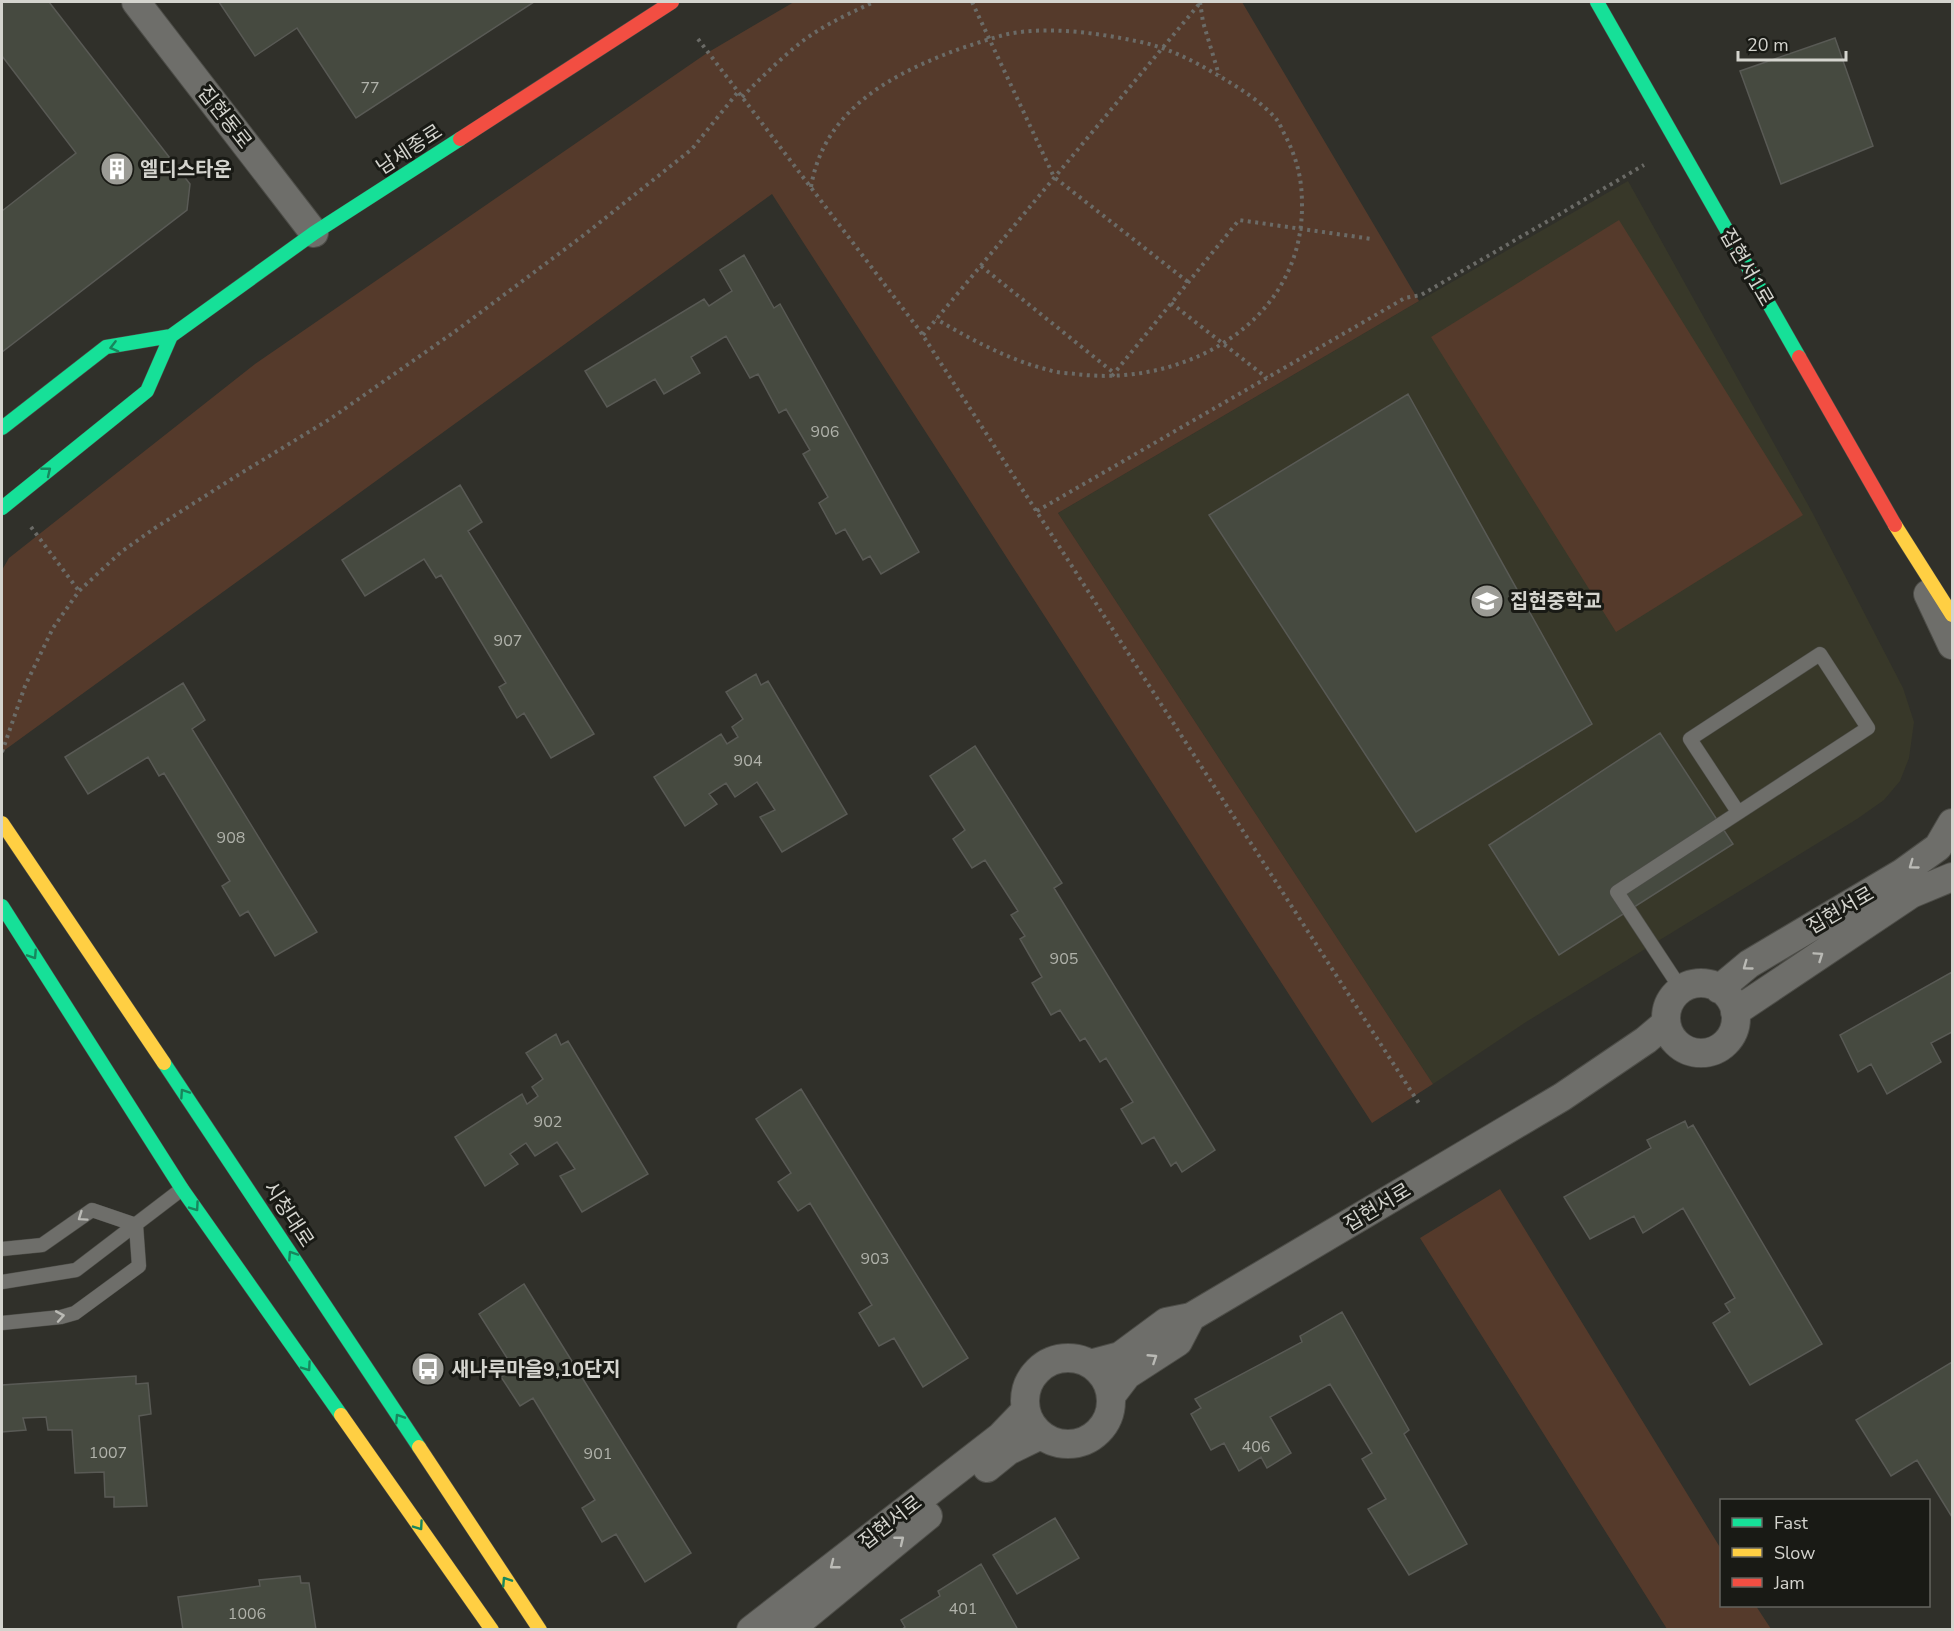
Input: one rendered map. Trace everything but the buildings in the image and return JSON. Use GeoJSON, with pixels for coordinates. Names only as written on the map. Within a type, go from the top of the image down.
{"type":"FeatureCollection","features":[{"type":"Feature","properties":{"kind":"street","name":"집현동로"},"geometry":{"type":"LineString","coordinates":[[136,2],[314,233]]}},
{"type":"Feature","properties":{"kind":"street","name":"남세종로"},"geometry":{"type":"LineString","coordinates":[[2,428],[106,347],[171,336],[314,233],[672,2]]}},
{"type":"Feature","properties":{"kind":"street","name":"집현서1로"},"geometry":{"type":"LineString","coordinates":[[1597,2],[1899,532],[1953,615]]}},
{"type":"Feature","properties":{"kind":"street"},"geometry":{"type":"LineString","coordinates":[[2,508],[147,391],[171,336]]}},
{"type":"Feature","properties":{"kind":"street","name":"집현서1로"},"geometry":{"type":"LineString","coordinates":[[1899,532],[1953,645]]}},
{"type":"Feature","properties":{"kind":"street","name":"시청대로"},"geometry":{"type":"LineString","coordinates":[[2,823],[227,1156],[540,1629]]}},
{"type":"Feature","properties":{"kind":"street","name":"집현서로"},"geometry":{"type":"LineString","coordinates":[[1719,989],[1749,964],[1902,873],[1938,847],[1953,823]]}},
{"type":"Feature","properties":{"kind":"street","name":"집현서로"},"geometry":{"type":"LineString","coordinates":[[1735,1012],[1911,894],[1953,877]]}},
{"type":"Feature","properties":{"kind":"street"},"geometry":{"type":"LineString","coordinates":[[2,906],[182,1189],[492,1629]]}},
{"type":"Feature","properties":{"kind":"street"},"geometry":{"type":"LineString","coordinates":[[1703,983],[1719,989],[1731,1001],[1735,1012],[1735,1023],[1731,1034],[1714,1050],[1692,1052],[1682,1047],[1673,1039],[1666,1023],[1668,1007],[1673,997],[1681,989],[1691,984],[1703,983]]}},
{"type":"Feature","properties":{"kind":"street","name":"집현서로"},"geometry":{"type":"LineString","coordinates":[[1090,1364],[1120,1356],[1166,1322],[1191,1317],[1563,1097],[1646,1040],[1666,1023]]}},
{"type":"Feature","properties":{"kind":"street","name":"집현서로"},"geometry":{"type":"LineString","coordinates":[[1563,1097],[1626,1073],[1658,1053],[1682,1047]]}},
{"type":"Feature","properties":{"kind":"street"},"geometry":{"type":"LineString","coordinates":[[1111,1396],[1127,1375],[1178,1342],[1191,1317]]}},
{"type":"Feature","properties":{"kind":"street"},"geometry":{"type":"LineString","coordinates":[[1064,1358],[1077,1359],[1090,1364],[1100,1372],[1111,1396],[1111,1410],[1106,1422],[1096,1433],[1083,1441],[1069,1444],[1054,1442],[1041,1435],[1031,1424],[1026,1410],[1025,1395],[1029,1381],[1038,1369],[1051,1361],[1064,1358]]}},
{"type":"Feature","properties":{"kind":"street","name":"집현서로"},"geometry":{"type":"LineString","coordinates":[[751,1629],[1002,1436],[1026,1410]]}},
{"type":"Feature","properties":{"kind":"street","name":"집현서로"},"geometry":{"type":"LineString","coordinates":[[789,1629],[1008,1452],[1041,1435]]}},
{"type":"Feature","properties":{"kind":"lane"},"geometry":{"type":"LineString","coordinates":[[1681,989],[1617,892],[1868,728],[1820,654],[1690,739],[1738,812]]}},
{"type":"Feature","properties":{"kind":"lane"},"geometry":{"type":"LineString","coordinates":[[2,1281],[76,1270],[182,1189]]}},
{"type":"Feature","properties":{"kind":"lane"},"geometry":{"type":"LineString","coordinates":[[2,1250],[42,1245],[92,1210],[136,1225]]}},
{"type":"Feature","properties":{"kind":"lane"},"geometry":{"type":"LineString","coordinates":[[2,1323],[61,1317],[75,1313],[139,1266],[136,1225]]}},
{"type":"Feature","properties":{"kind":"path"},"geometry":{"type":"LineString","coordinates":[[742,97],[772,66],[806,38],[839,18],[874,2]]}},
{"type":"Feature","properties":{"kind":"path"},"geometry":{"type":"LineString","coordinates":[[972,2],[1054,177],[1188,282]]}},
{"type":"Feature","properties":{"kind":"path"},"geometry":{"type":"LineString","coordinates":[[923,335],[1200,2]]}},
{"type":"Feature","properties":{"kind":"path"},"geometry":{"type":"LineString","coordinates":[[1200,2],[1203,22],[1220,76]]}},
{"type":"Feature","properties":{"kind":"path"},"geometry":{"type":"LineString","coordinates":[[811,187],[814,171],[827,139],[850,110],[885,83],[920,64],[1010,34],[1043,31],[1087,33],[1146,43],[1181,54],[1242,90],[1277,120],[1295,155],[1302,186],[1302,222],[1291,266],[1275,296],[1246,327],[1214,350],[1182,364],[1148,373],[1101,378],[1049,371],[982,346],[936,319]]}},
{"type":"Feature","properties":{"kind":"path"},"geometry":{"type":"LineString","coordinates":[[698,39],[923,335],[1420,1105]]}},
{"type":"Feature","properties":{"kind":"path"},"geometry":{"type":"LineString","coordinates":[[2,752],[24,686],[53,628],[79,591],[121,552],[321,425],[381,384],[584,235],[692,149],[738,92]]}},
{"type":"Feature","properties":{"kind":"path"},"geometry":{"type":"LineString","coordinates":[[1037,511],[1405,298],[1421,295],[1644,165]]}},
{"type":"Feature","properties":{"kind":"path"},"geometry":{"type":"LineString","coordinates":[[1113,375],[1239,220],[1372,239]]}},
{"type":"Feature","properties":{"kind":"path"},"geometry":{"type":"LineString","coordinates":[[981,266],[1113,375]]}},
{"type":"Feature","properties":{"kind":"path"},"geometry":{"type":"LineString","coordinates":[[1171,303],[1267,378]]}},
{"type":"Feature","properties":{"kind":"path"},"geometry":{"type":"LineString","coordinates":[[29,526],[79,591]]}},
{"type":"Feature","properties":{"kind":"shaded area"},"geometry":{"type":"Polygon","coordinates":[[[794,2],[1242,2],[1419,301],[1058,513],[1433,1084],[1372,1123],[772,194],[2,752],[2,570],[9,558],[255,364],[707,53],[794,2]]]}},
{"type":"Feature","properties":{"kind":"shaded area","name":"집현중학교"},"geometry":{"type":"Polygon","coordinates":[[[1628,181],[1812,512],[1903,688],[1914,722],[1909,758],[1900,781],[1884,800],[1857,819],[1526,1022],[1433,1084],[1058,513],[1628,181]]]}},
{"type":"Feature","properties":{"kind":"shaded area"},"geometry":{"type":"Polygon","coordinates":[[[1619,220],[1803,515],[1616,632],[1431,337],[1619,220]]]}},
{"type":"Feature","properties":{"kind":"shaded area"},"geometry":{"type":"Polygon","coordinates":[[[1500,1189],[1720,1547],[1720,1607],[1757,1607],[1771,1629],[1667,1629],[1420,1238],[1500,1189]]]}},
{"type":"Feature","properties":{"kind":"traffic: fast"},"geometry":{"type":"LineString","coordinates":[[1597,2],[1799,357]]}},
{"type":"Feature","properties":{"kind":"traffic: fast"},"geometry":{"type":"LineString","coordinates":[[2,428],[106,347],[171,336],[314,233],[460,139]]}},
{"type":"Feature","properties":{"kind":"traffic: fast"},"geometry":{"type":"LineString","coordinates":[[2,508],[147,391],[171,336]]}},
{"type":"Feature","properties":{"kind":"traffic: fast"},"geometry":{"type":"LineString","coordinates":[[2,906],[182,1189],[341,1415]]}},
{"type":"Feature","properties":{"kind":"traffic: fast"},"geometry":{"type":"LineString","coordinates":[[164,1063],[419,1447]]}},
{"type":"Feature","properties":{"kind":"traffic: slow"},"geometry":{"type":"LineString","coordinates":[[1895,525],[1952,615]]}},
{"type":"Feature","properties":{"kind":"traffic: slow"},"geometry":{"type":"LineString","coordinates":[[2,823],[164,1063]]}},
{"type":"Feature","properties":{"kind":"traffic: slow"},"geometry":{"type":"LineString","coordinates":[[341,1415],[492,1630]]}},
{"type":"Feature","properties":{"kind":"traffic: slow"},"geometry":{"type":"LineString","coordinates":[[419,1447],[540,1630]]}},
{"type":"Feature","properties":{"kind":"traffic: jam"},"geometry":{"type":"LineString","coordinates":[[460,139],[672,2]]}},
{"type":"Feature","properties":{"kind":"traffic: jam"},"geometry":{"type":"LineString","coordinates":[[1799,357],[1895,525]]}},
{"type":"Feature","properties":{"kind":"place","name":"엘디스타운"},"geometry":{"type":"Point","coordinates":[117,169]}},
{"type":"Feature","properties":{"kind":"place","name":"집현중학교"},"geometry":{"type":"Point","coordinates":[1487,601]}},
{"type":"Feature","properties":{"kind":"place","name":"새나루마을9,10단지"},"geometry":{"type":"Point","coordinates":[428,1369]}}]}
